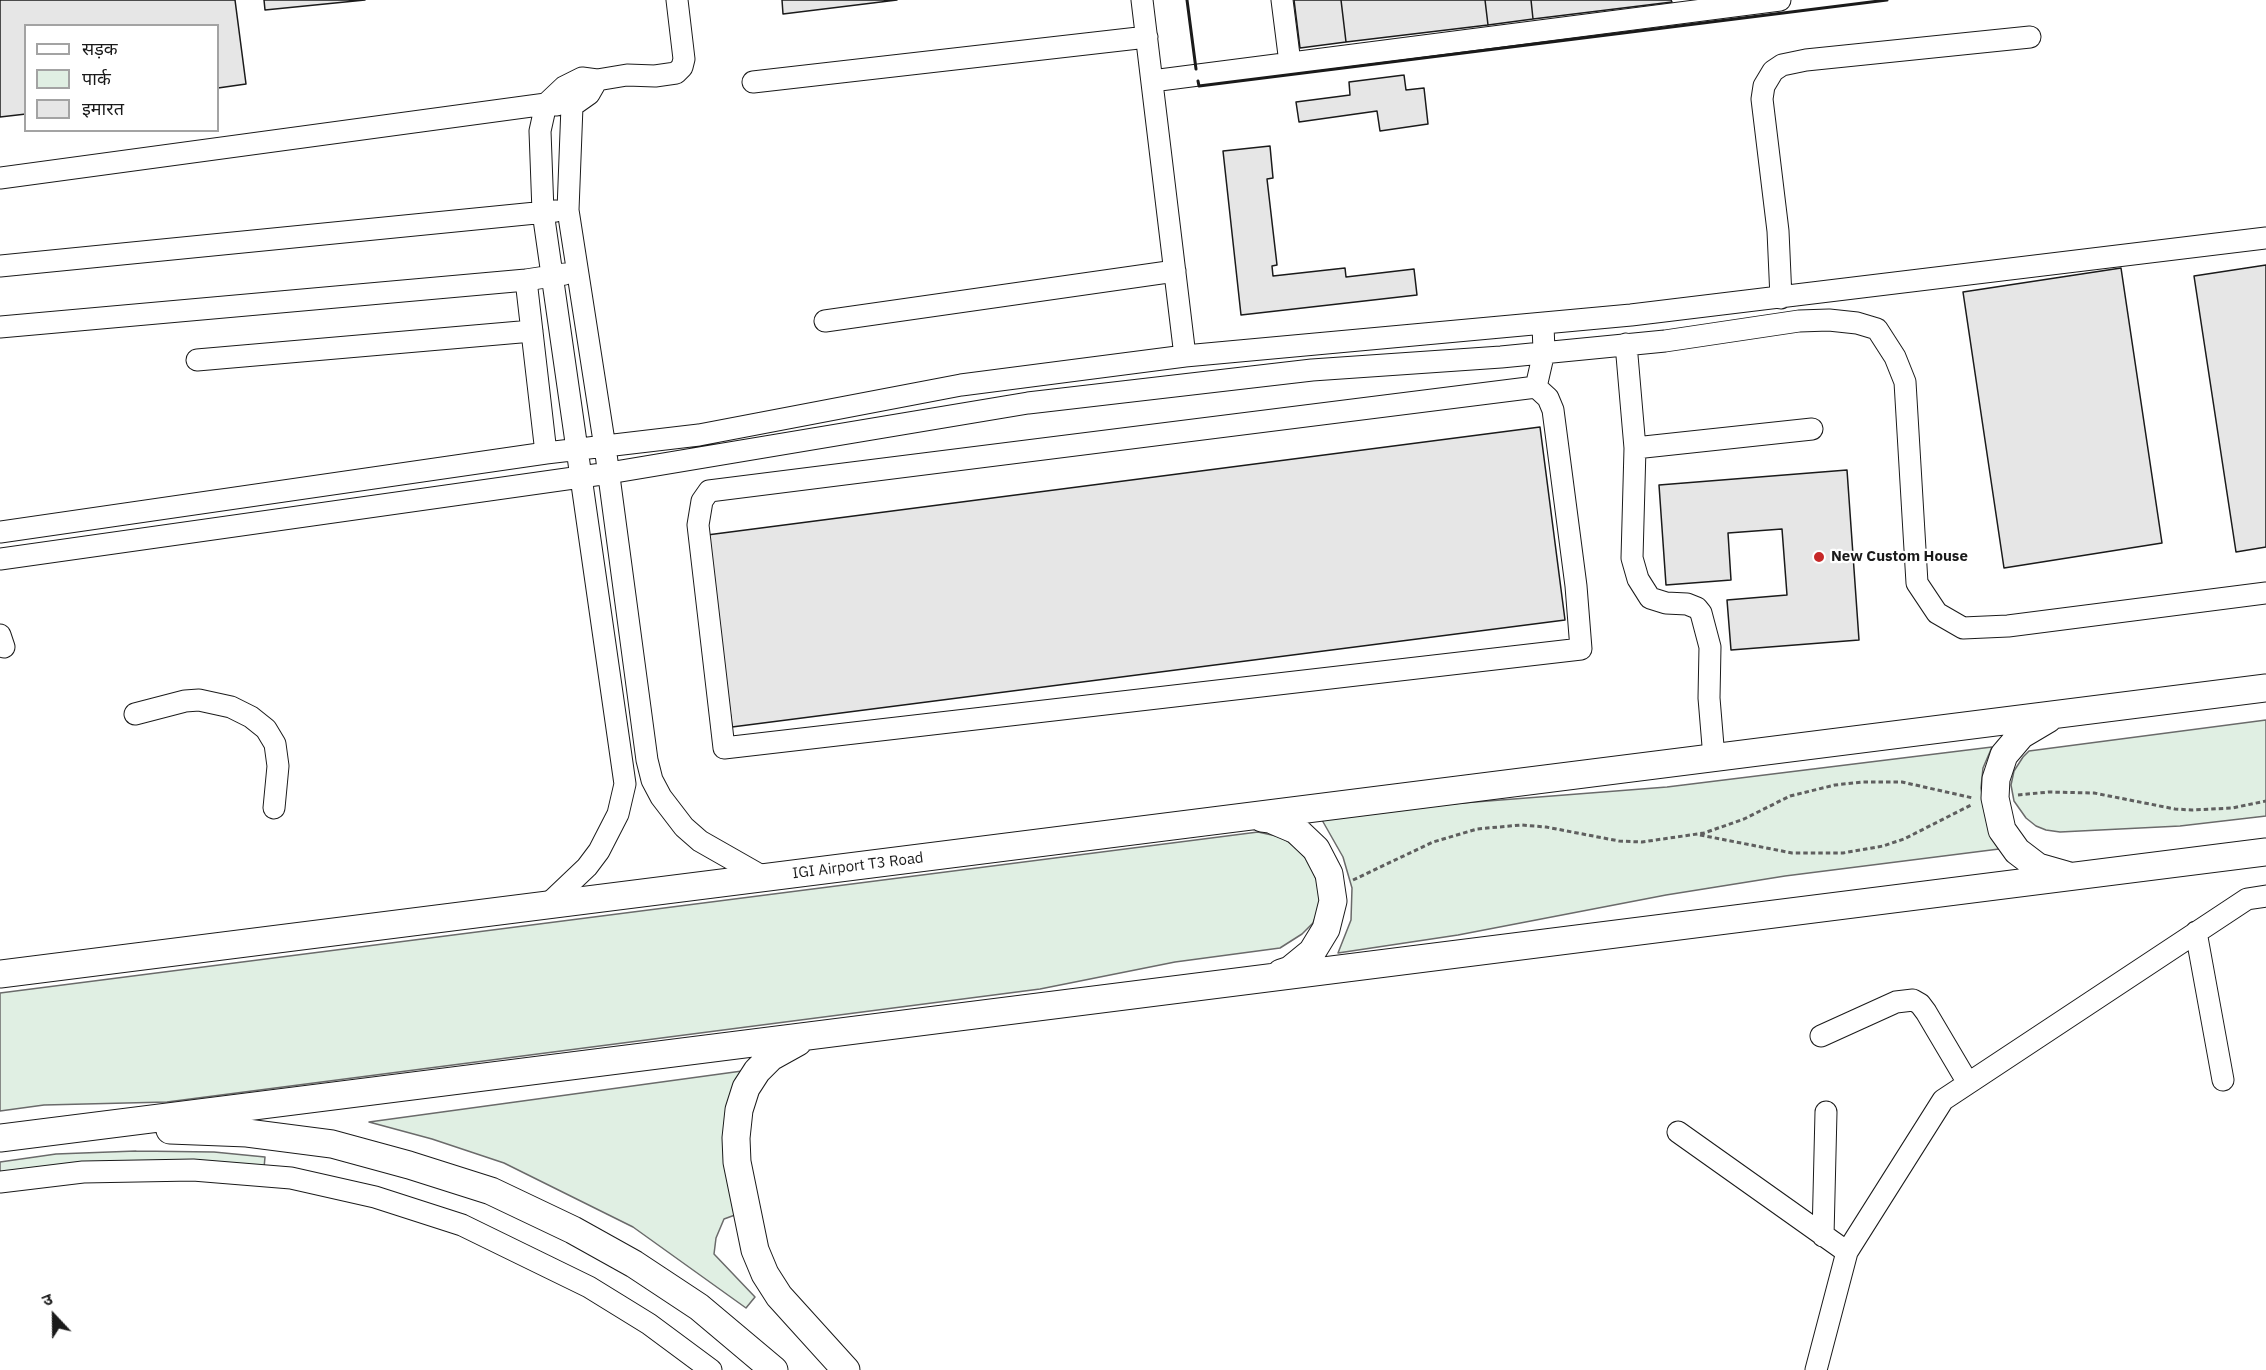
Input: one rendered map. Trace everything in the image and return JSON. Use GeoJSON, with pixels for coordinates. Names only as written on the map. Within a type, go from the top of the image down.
{"type":"FeatureCollection","features":[{"type":"Feature","properties":{"kind":"main road"},"geometry":{"type":"LineString","coordinates":[[1242,817],[2266,688]]}},
{"type":"Feature","properties":{"kind":"main road"},"geometry":{"type":"LineString","coordinates":[[2067,713],[2042,720],[2021,735],[2004,755],[1996,779],[1995,798],[2002,830],[2017,851],[2038,867],[2062,875],[2088,875]]}},
{"type":"Feature","properties":{"kind":"main road"},"geometry":{"type":"LineString","coordinates":[[1242,817],[1270,819],[1296,830],[1316,849],[1329,874],[1333,902],[1326,929],[1312,952],[1290,970],[1263,979]]}},
{"type":"Feature","properties":{"kind":"main road","name":"IGI Airport T3 Road"},"geometry":{"type":"LineString","coordinates":[[0,974],[1242,817]]}},
{"type":"Feature","properties":{"kind":"main road"},"geometry":{"type":"LineString","coordinates":[[0,1138],[2266,852]]}},
{"type":"Feature","properties":{"kind":"main road"},"geometry":{"type":"LineString","coordinates":[[813,1036],[771,1057],[757,1071],[746,1088],[739,1110],[736,1138],[737,1162],[756,1250],[765,1274],[786,1304],[846,1370]]}},
{"type":"Feature","properties":{"kind":"main road"},"geometry":{"type":"LineString","coordinates":[[88,1127],[247,1133],[332,1144],[491,1191],[573,1230],[634,1264],[699,1307],[774,1370]]}},
{"type":"Feature","properties":{"kind":"street"},"geometry":{"type":"LineString","coordinates":[[546,906],[587,867],[599,851],[618,814],[625,784],[543,212],[540,131],[546,104],[564,87],[582,78],[597,80],[627,75],[655,76],[676,73],[682,67],[684,59],[677,0]]}},
{"type":"Feature","properties":{"kind":"street"},"geometry":{"type":"LineString","coordinates":[[1142,0],[1185,356]]}},
{"type":"Feature","properties":{"kind":"street"},"geometry":{"type":"LineString","coordinates":[[1282,0],[1290,63]]}},
{"type":"Feature","properties":{"kind":"street"},"geometry":{"type":"LineString","coordinates":[[1152,81],[1780,0]]}},
{"type":"Feature","properties":{"kind":"street"},"geometry":{"type":"LineString","coordinates":[[753,82],[1147,37]]}},
{"type":"Feature","properties":{"kind":"street"},"geometry":{"type":"LineString","coordinates":[[1781,298],[1778,231],[1762,99],[1764,86],[1773,71],[1782,65],[1806,60],[2030,37]]}},
{"type":"Feature","properties":{"kind":"street"},"geometry":{"type":"LineString","coordinates":[[0,178],[546,104],[572,106],[589,94],[597,80]]}},
{"type":"Feature","properties":{"kind":"street"},"geometry":{"type":"LineString","coordinates":[[572,106],[568,210],[609,473],[645,748],[652,780],[671,812],[700,841],[765,878]]}},
{"type":"Feature","properties":{"kind":"street"},"geometry":{"type":"LineString","coordinates":[[0,266],[568,210]]}},
{"type":"Feature","properties":{"kind":"street"},"geometry":{"type":"LineString","coordinates":[[0,532],[546,453],[699,435],[961,385],[1185,356],[1543,324],[1781,298],[2266,238]]}},
{"type":"Feature","properties":{"kind":"street"},"geometry":{"type":"LineString","coordinates":[[825,321],[1175,271]]}},
{"type":"Feature","properties":{"kind":"street"},"geometry":{"type":"LineString","coordinates":[[0,327],[525,280],[578,272]]}},
{"type":"Feature","properties":{"kind":"street"},"geometry":{"type":"LineString","coordinates":[[525,280],[546,453]]}},
{"type":"Feature","properties":{"kind":"street"},"geometry":{"type":"LineString","coordinates":[[0,559],[609,473],[1028,403],[1312,370],[1544,352],[1626,344],[1799,321],[1829,320],[1857,323],[1877,329],[1895,357],[1905,382],[1917,583],[1937,613],[1963,628],[2008,626],[2266,592]]}},
{"type":"Feature","properties":{"kind":"street"},"geometry":{"type":"LineString","coordinates":[[1536,387],[1544,352],[1543,324]]}},
{"type":"Feature","properties":{"kind":"street"},"geometry":{"type":"LineString","coordinates":[[196,360],[532,331]]}},
{"type":"Feature","properties":{"kind":"street"},"geometry":{"type":"LineString","coordinates":[[1626,344],[1635,448],[1632,558],[1638,579],[1650,598],[1666,603],[1687,604],[1697,608],[1701,613],[1710,647],[1709,698],[1714,758]]}},
{"type":"Feature","properties":{"kind":"street"},"geometry":{"type":"LineString","coordinates":[[704,457],[709,491],[702,501],[698,525],[724,748],[1581,649],[1576,586],[1553,410],[1548,398],[1536,387],[709,491]]}},
{"type":"Feature","properties":{"kind":"street"},"geometry":{"type":"LineString","coordinates":[[1635,448],[1812,429]]}},
{"type":"Feature","properties":{"kind":"street"},"geometry":{"type":"LineString","coordinates":[[135,714],[185,701],[199,700],[231,707],[251,717],[266,729],[275,744],[278,766],[274,808]]}},
{"type":"Feature","properties":{"kind":"street"},"geometry":{"type":"LineString","coordinates":[[1816,1370],[1847,1252],[1943,1100],[2247,899],[2266,896]]}},
{"type":"Feature","properties":{"kind":"street"},"geometry":{"type":"LineString","coordinates":[[2196,932],[2223,1080]]}},
{"type":"Feature","properties":{"kind":"street"},"geometry":{"type":"LineString","coordinates":[[1821,1036],[1896,1002],[1913,1000],[1920,1004],[1926,1012],[1968,1083]]}},
{"type":"Feature","properties":{"kind":"street"},"geometry":{"type":"LineString","coordinates":[[1823,1236],[1826,1112]]}},
{"type":"Feature","properties":{"kind":"street"},"geometry":{"type":"LineString","coordinates":[[1678,1132],[1847,1252]]}},
{"type":"Feature","properties":{"kind":"street"},"geometry":{"type":"LineString","coordinates":[[0,1182],[83,1172],[193,1170],[291,1178],[375,1197],[462,1225],[589,1287],[649,1324],[711,1370]]}},
{"type":"Feature","properties":{"kind":"path"},"geometry":{"type":"LineString","coordinates":[[1351,881],[1433,842],[1477,829],[1521,825],[1546,827],[1619,841],[1642,842],[1699,834],[1735,823],[1790,796],[1835,784],[1862,782],[1902,783],[1983,800]]}},
{"type":"Feature","properties":{"kind":"path"},"geometry":{"type":"LineString","coordinates":[[2013,796],[2049,792],[2094,794],[2192,810],[2232,808],[2266,801]]}},
{"type":"Feature","properties":{"kind":"path"},"geometry":{"type":"LineString","coordinates":[[1699,834],[1792,853],[1843,853],[1883,846],[1904,839],[1975,803]]}},
{"type":"Feature","properties":{"kind":"green space"},"geometry":{"type":"Polygon","coordinates":[[[2266,720],[2266,816],[2180,826],[2060,832],[2036,826],[2026,818],[2014,801],[2011,785],[2014,771],[2029,751],[2266,720]]]}},
{"type":"Feature","properties":{"kind":"green space"},"geometry":{"type":"Polygon","coordinates":[[[1992,747],[1983,768],[1981,788],[1983,800],[2007,848],[1785,876],[1666,895],[1458,935],[1338,953],[1351,920],[1352,888],[1343,857],[1322,820],[1424,806],[1667,787],[1992,747]]]}},
{"type":"Feature","properties":{"kind":"green space"},"geometry":{"type":"Polygon","coordinates":[[[1258,832],[1281,837],[1297,848],[1309,862],[1319,886],[1320,906],[1313,923],[1302,934],[1280,948],[1175,962],[1040,989],[167,1102],[44,1105],[0,1111],[0,993],[1258,832]]]}},
{"type":"Feature","properties":{"kind":"green space"},"geometry":{"type":"Polygon","coordinates":[[[742,1071],[735,1215],[724,1219],[716,1238],[714,1254],[755,1297],[746,1308],[633,1227],[504,1163],[432,1139],[369,1122],[742,1071]]]}},
{"type":"Feature","properties":{"kind":"green space"},"geometry":{"type":"Polygon","coordinates":[[[136,1151],[214,1152],[265,1157],[264,1168],[0,1174],[0,1162],[56,1154],[136,1151]]]}},
{"type":"Feature","properties":{"kind":"building"},"geometry":{"type":"Polygon","coordinates":[[[0,0],[235,0],[246,84],[219,88],[219,24],[24,24],[24,114],[0,117],[0,0]]]}},
{"type":"Feature","properties":{"kind":"building"},"geometry":{"type":"Polygon","coordinates":[[[264,0],[365,0],[265,10],[264,0]]]}},
{"type":"Feature","properties":{"kind":"building"},"geometry":{"type":"Polygon","coordinates":[[[782,0],[897,0],[783,14],[782,0]]]}},
{"type":"Feature","properties":{"kind":"building"},"geometry":{"type":"Polygon","coordinates":[[[1294,0],[1341,0],[1346,42],[1300,48],[1294,0]]]}},
{"type":"Feature","properties":{"kind":"building"},"geometry":{"type":"Polygon","coordinates":[[[1341,0],[1485,0],[1488,25],[1346,42],[1341,0]]]}},
{"type":"Feature","properties":{"kind":"building"},"geometry":{"type":"Polygon","coordinates":[[[1485,0],[1531,0],[1533,19],[1488,25],[1485,0]]]}},
{"type":"Feature","properties":{"kind":"building"},"geometry":{"type":"Polygon","coordinates":[[[1531,0],[1671,0],[1672,2],[1533,19],[1531,0]]]}},
{"type":"Feature","properties":{"kind":"building"},"geometry":{"type":"Polygon","coordinates":[[[1404,75],[1406,90],[1424,88],[1428,124],[1380,131],[1377,111],[1299,122],[1296,102],[1350,95],[1349,82],[1404,75]]]}},
{"type":"Feature","properties":{"kind":"building"},"geometry":{"type":"Polygon","coordinates":[[[1270,146],[1273,178],[1267,179],[1277,265],[1272,266],[1273,276],[1345,268],[1346,277],[1414,269],[1417,295],[1241,315],[1223,151],[1270,146]]]}},
{"type":"Feature","properties":{"kind":"building"},"geometry":{"type":"Polygon","coordinates":[[[2266,265],[2266,547],[2236,552],[2194,276],[2266,265]]]}},
{"type":"Feature","properties":{"kind":"building"},"geometry":{"type":"Polygon","coordinates":[[[2121,268],[2162,543],[2004,568],[1963,292],[2121,268]]]}},
{"type":"Feature","properties":{"kind":"building"},"geometry":{"type":"Polygon","coordinates":[[[1540,427],[1565,620],[732,727],[707,535],[1540,427]]]}},
{"type":"Feature","properties":{"kind":"building","name":"New Custom House"},"geometry":{"type":"Polygon","coordinates":[[[1847,470],[1859,640],[1731,650],[1727,600],[1787,595],[1782,529],[1728,533],[1731,580],[1666,585],[1659,485],[1847,470]]]}},
{"type":"Feature","properties":{"kind":"wall"},"geometry":{"type":"LineString","coordinates":[[1187,0],[1196,69]]}},
{"type":"Feature","properties":{"kind":"wall"},"geometry":{"type":"LineString","coordinates":[[1198,81],[1199,86],[1887,0]]}},
{"type":"Feature","properties":{"kind":"place","name":"New Custom House"},"geometry":{"type":"Point","coordinates":[1819,557]}}]}
